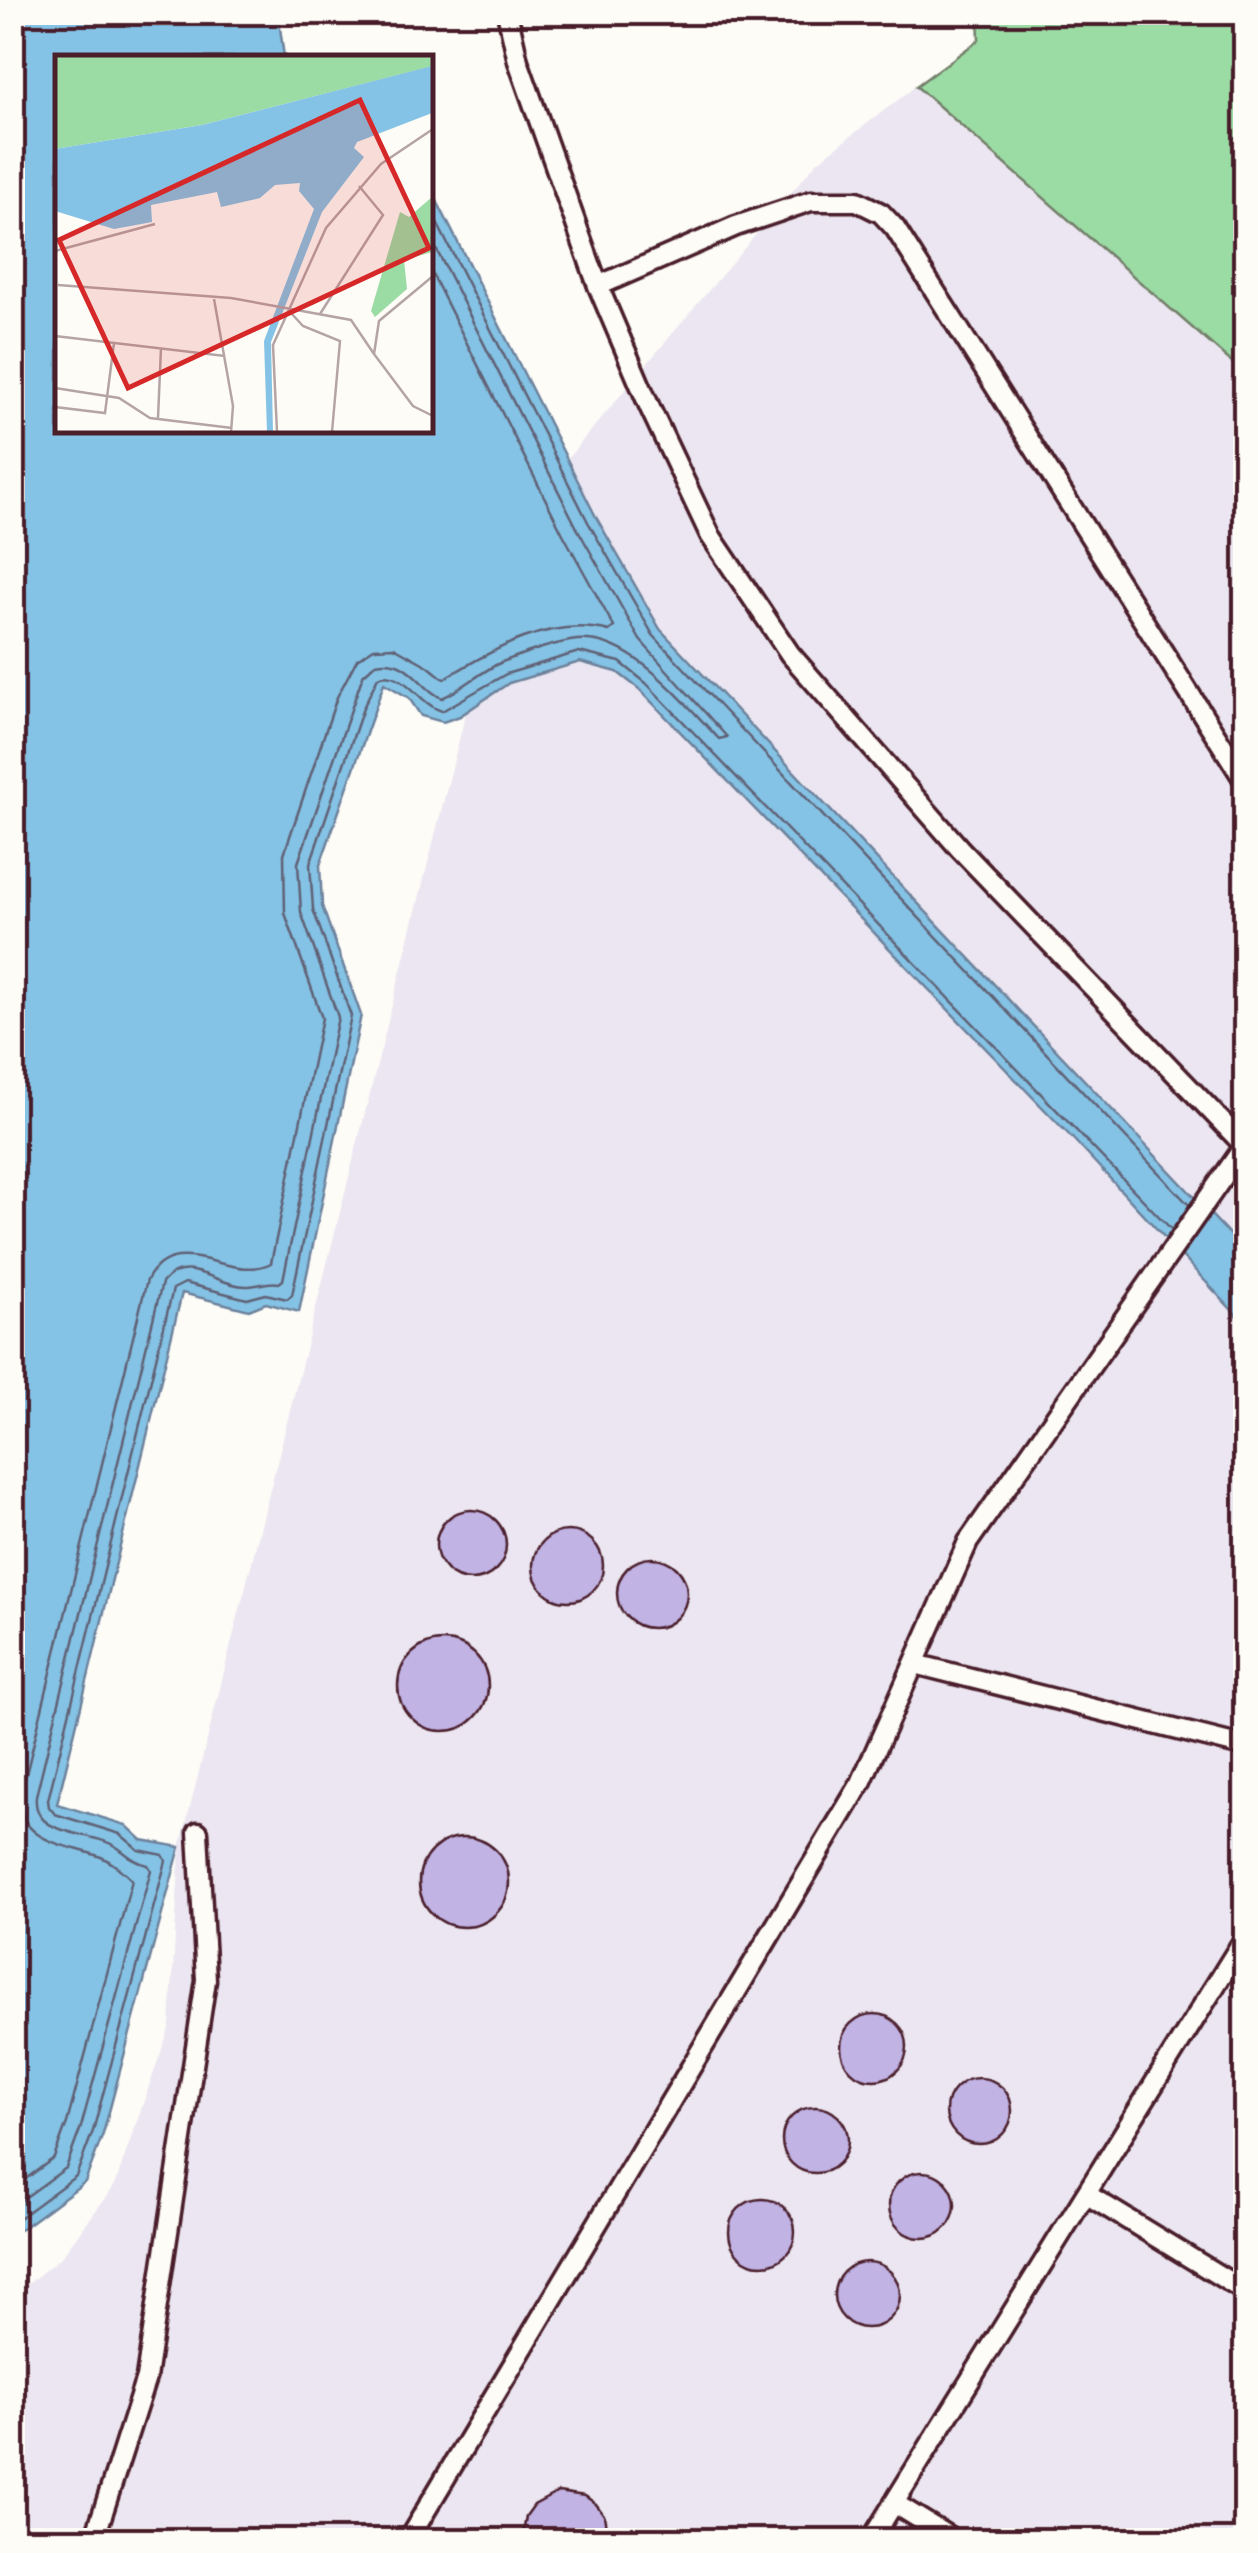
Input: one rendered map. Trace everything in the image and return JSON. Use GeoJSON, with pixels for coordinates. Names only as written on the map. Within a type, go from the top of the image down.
{"type":"FeatureCollection","features":[{"type":"Feature","properties":{"kind":"lane"},"geometry":{"type":"LineString","coordinates":[[408,2540],[860,1784],[968,1542],[1242,1149],[960,849],[790,654],[710,534],[598,286],[518,61],[507,12]]}},
{"type":"Feature","properties":{"kind":"lane"},"geometry":{"type":"LineString","coordinates":[[598,286],[736,226],[811,201],[856,201],[881,213],[895,228],[1246,784]]}},
{"type":"Feature","properties":{"kind":"lane"},"geometry":{"type":"LineString","coordinates":[[915,1664],[1246,1748]]}},
{"type":"Feature","properties":{"kind":"lane"},"geometry":{"type":"LineString","coordinates":[[94,2540],[146,2378],[206,1980],[198,1832]]}},
{"type":"Feature","properties":{"kind":"lane"},"geometry":{"type":"LineString","coordinates":[[871,2540],[1246,1936]]}},
{"type":"Feature","properties":{"kind":"lane"},"geometry":{"type":"LineString","coordinates":[[1086,2194],[1246,2292]]}},
{"type":"Feature","properties":{"kind":"lane"},"geometry":{"type":"LineString","coordinates":[[894,2503],[954,2540]]}},
{"type":"Feature","properties":{"kind":"shaded area"},"geometry":{"type":"Polygon","coordinates":[[[916,86],[1245,374],[1245,2540],[13,2540],[13,2296],[61,2257],[115,2185],[170,2026],[180,1847],[514,522],[816,163],[916,86]]]}},
{"type":"Feature","properties":{"kind":"green space"},"geometry":{"type":"Polygon","coordinates":[[[978,13],[1245,13],[1245,374],[916,86],[979,40],[978,13]]]}},
{"type":"Feature","properties":{"kind":"water"},"geometry":{"type":"Polygon","coordinates":[[[13,13],[278,13],[284,55],[55,55],[55,432],[432,432],[432,191],[596,517],[660,629],[1245,1251],[1245,1324],[1075,1141],[639,689],[617,672],[580,662],[509,683],[460,716],[443,722],[421,716],[409,698],[384,683],[320,865],[322,906],[361,1015],[299,1312],[266,1303],[249,1310],[182,1293],[57,1804],[126,1825],[142,1840],[180,1847],[103,2134],[85,2182],[13,2235],[13,13]]]}},
{"type":"Feature","properties":{"kind":"building"},"geometry":{"type":"Polygon","coordinates":[[[471,1510],[495,1521],[506,1545],[495,1569],[471,1580],[447,1569],[436,1545],[447,1521],[471,1510]]]}},
{"type":"Feature","properties":{"kind":"building"},"geometry":{"type":"Polygon","coordinates":[[[568,1531],[593,1541],[603,1566],[593,1591],[568,1601],[543,1591],[533,1566],[543,1541],[568,1531]]]}},
{"type":"Feature","properties":{"kind":"building"},"geometry":{"type":"Polygon","coordinates":[[[652,1558],[677,1568],[687,1593],[677,1618],[652,1628],[627,1618],[617,1593],[627,1568],[652,1558]]]}},
{"type":"Feature","properties":{"kind":"building"},"geometry":{"type":"Polygon","coordinates":[[[443,1641],[460,1644],[475,1654],[485,1669],[485,1703],[475,1718],[460,1728],[443,1731],[426,1728],[411,1718],[401,1703],[398,1686],[401,1669],[411,1654],[426,1644],[443,1641]]]}},
{"type":"Feature","properties":{"kind":"building"},"geometry":{"type":"Polygon","coordinates":[[[464,1837],[481,1840],[496,1850],[506,1865],[506,1899],[496,1914],[481,1924],[464,1927],[447,1924],[432,1914],[422,1899],[419,1882],[422,1865],[432,1850],[447,1840],[464,1837]]]}},
{"type":"Feature","properties":{"kind":"building"},"geometry":{"type":"Polygon","coordinates":[[[874,2014],[887,2016],[897,2024],[905,2034],[905,2060],[897,2070],[887,2078],[874,2080],[861,2078],[851,2070],[843,2060],[841,2047],[843,2034],[851,2024],[861,2016],[874,2014]]]}},
{"type":"Feature","properties":{"kind":"building"},"geometry":{"type":"Polygon","coordinates":[[[979,2078],[992,2080],[1002,2088],[1010,2098],[1010,2124],[1002,2134],[992,2142],[979,2144],[966,2142],[956,2134],[948,2124],[946,2111],[948,2098],[956,2088],[966,2080],[979,2078]]]}},
{"type":"Feature","properties":{"kind":"building"},"geometry":{"type":"Polygon","coordinates":[[[815,2107],[828,2109],[838,2117],[846,2127],[846,2153],[838,2163],[828,2171],[815,2173],[802,2171],[792,2163],[784,2153],[782,2140],[784,2127],[792,2117],[802,2109],[815,2107]]]}},
{"type":"Feature","properties":{"kind":"building"},"geometry":{"type":"Polygon","coordinates":[[[922,2172],[935,2174],[945,2182],[953,2192],[953,2218],[945,2228],[935,2236],[922,2238],[909,2236],[899,2228],[891,2218],[889,2205],[891,2192],[899,2182],[909,2174],[922,2172]]]}},
{"type":"Feature","properties":{"kind":"building"},"geometry":{"type":"Polygon","coordinates":[[[762,2199],[775,2201],[785,2209],[793,2219],[793,2245],[785,2255],[775,2263],[762,2265],[749,2263],[739,2255],[731,2245],[729,2232],[731,2219],[739,2209],[749,2201],[762,2199]]]}},
{"type":"Feature","properties":{"kind":"building"},"geometry":{"type":"Polygon","coordinates":[[[867,2262],[880,2264],[890,2272],[898,2282],[898,2308],[890,2318],[880,2326],[867,2328],[854,2326],[844,2318],[836,2308],[834,2295],[836,2282],[844,2272],[854,2264],[867,2262]]]}},
{"type":"Feature","properties":{"kind":"building"},"geometry":{"type":"Polygon","coordinates":[[[558,2492],[585,2496],[596,2504],[604,2515],[608,2540],[522,2540],[526,2516],[534,2505],[558,2492]]]}}]}
